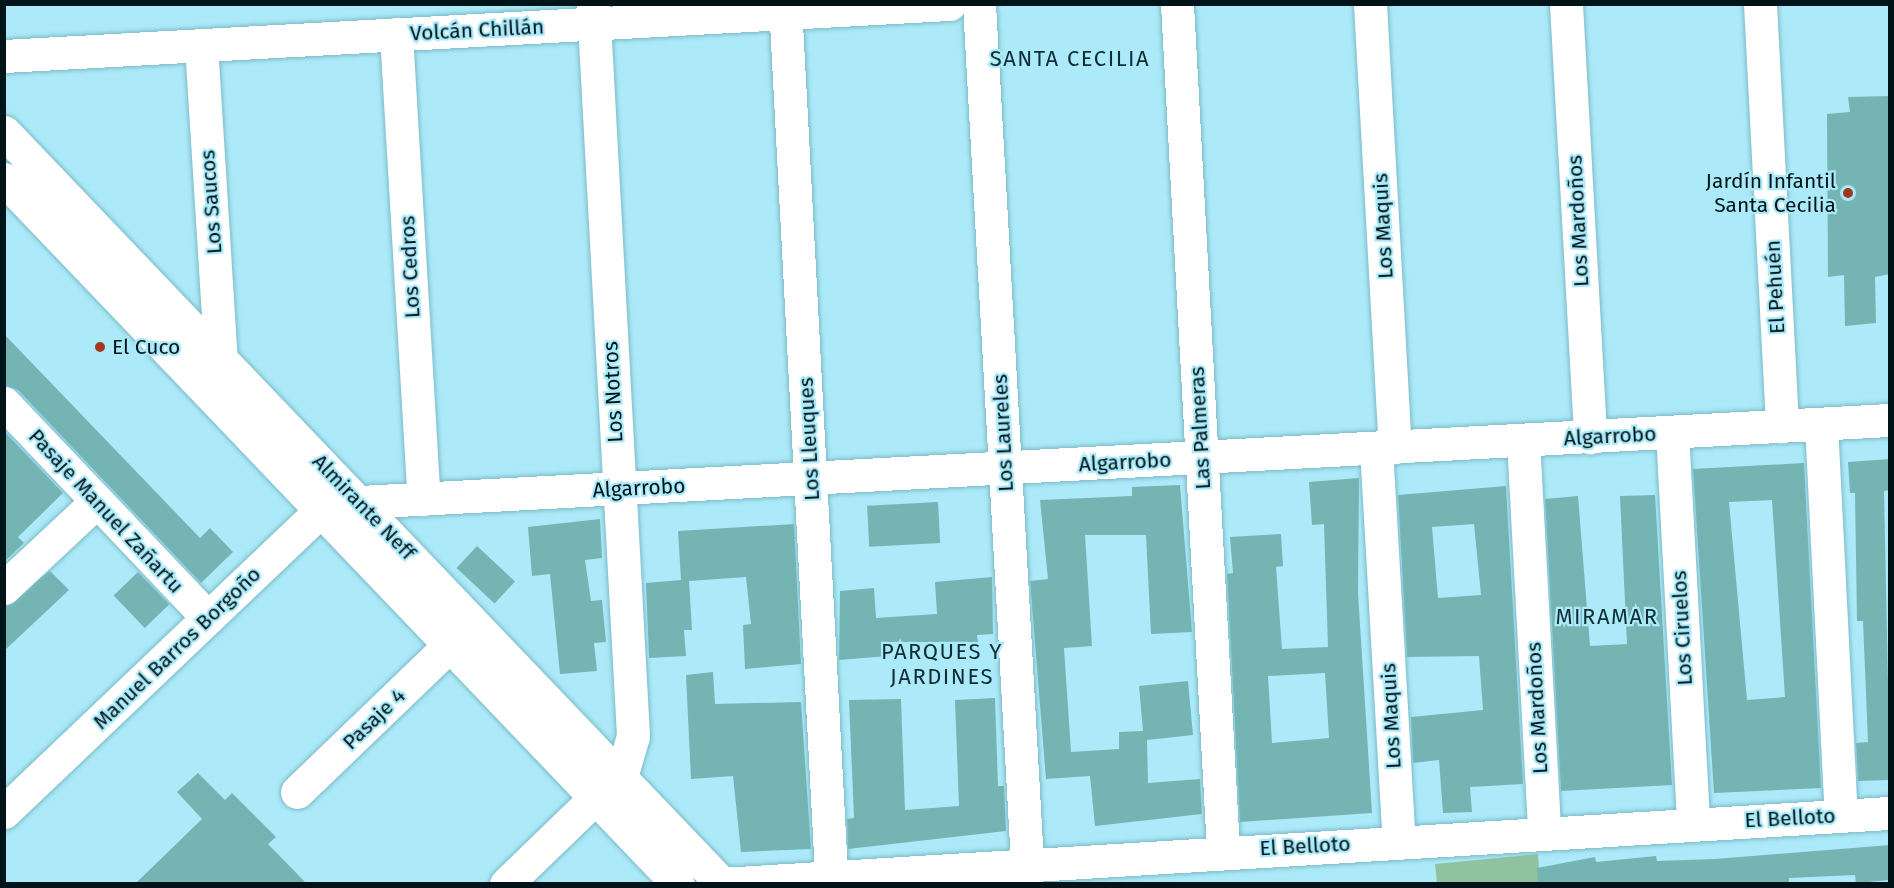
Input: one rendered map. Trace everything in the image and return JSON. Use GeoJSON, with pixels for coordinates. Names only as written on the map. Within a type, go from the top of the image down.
{"type":"FeatureCollection","features":[{"type":"Feature","properties":{"kind":"street","name":"Volcán Chillán"},"geometry":{"type":"LineString","coordinates":[[4,56],[396,34],[593,14],[950,4]]}},
{"type":"Feature","properties":{"kind":"street","name":"Los Laureles"},"geometry":{"type":"LineString","coordinates":[[979,4],[1005,468],[1043,869]]}},
{"type":"Feature","properties":{"kind":"street","name":"Las Palmeras"},"geometry":{"type":"LineString","coordinates":[[1177,4],[1223,851]]}},
{"type":"Feature","properties":{"kind":"street","name":"Los Maquis"},"geometry":{"type":"LineString","coordinates":[[1370,4],[1399,841]]}},
{"type":"Feature","properties":{"kind":"street","name":"Los Mardoños"},"geometry":{"type":"LineString","coordinates":[[1566,4],[1590,437]]}},
{"type":"Feature","properties":{"kind":"street","name":"El Pehuén"},"geometry":{"type":"LineString","coordinates":[[1760,4],[1782,426]]}},
{"type":"Feature","properties":{"kind":"street","name":"Los Lleuques"},"geometry":{"type":"LineString","coordinates":[[785,9],[831,873]]}},
{"type":"Feature","properties":{"kind":"street","name":"Los Notros"},"geometry":{"type":"LineString","coordinates":[[593,14],[633,736],[621,777]]}},
{"type":"Feature","properties":{"kind":"street","name":"Los Cedros"},"geometry":{"type":"LineString","coordinates":[[396,34],[424,499]]}},
{"type":"Feature","properties":{"kind":"street","name":"Los Saucos"},"geometry":{"type":"LineString","coordinates":[[201,45],[221,359]]}},
{"type":"Feature","properties":{"kind":"street","name":"Almirante Neff"},"geometry":{"type":"LineString","coordinates":[[4,132],[722,883]]}},
{"type":"Feature","properties":{"kind":"street","name":"Almirante Neff"},"geometry":{"type":"LineString","coordinates":[[4,179],[678,884]]}},
{"type":"Feature","properties":{"kind":"street","name":"Pasaje Manuel Zañartu"},"geometry":{"type":"LineString","coordinates":[[4,403],[208,618]]}},
{"type":"Feature","properties":{"kind":"street","name":"Algarrobo"},"geometry":{"type":"LineString","coordinates":[[360,502],[1890,420]]}},
{"type":"Feature","properties":{"kind":"street"},"geometry":{"type":"LineString","coordinates":[[1821,424],[1841,815]]}},
{"type":"Feature","properties":{"kind":"street","name":"Los Ciruelos"},"geometry":{"type":"LineString","coordinates":[[1671,432],[1693,824]]}},
{"type":"Feature","properties":{"kind":"street","name":"Los Mardoños"},"geometry":{"type":"LineString","coordinates":[[1523,440],[1544,832]]}},
{"type":"Feature","properties":{"kind":"street"},"geometry":{"type":"LineString","coordinates":[[4,588],[97,501]]}},
{"type":"Feature","properties":{"kind":"street"},"geometry":{"type":"LineString","coordinates":[[321,510],[360,502]]}},
{"type":"Feature","properties":{"kind":"street","name":"Manuel Barros Borgoño"},"geometry":{"type":"LineString","coordinates":[[4,812],[321,510]]}},
{"type":"Feature","properties":{"kind":"street","name":"Pasaje 4"},"geometry":{"type":"LineString","coordinates":[[297,792],[450,645]]}},
{"type":"Feature","properties":{"kind":"street"},"geometry":{"type":"LineString","coordinates":[[506,884],[596,797]]}},
{"type":"Feature","properties":{"kind":"street","name":"El Belloto"},"geometry":{"type":"LineString","coordinates":[[722,883],[831,873],[1043,869],[1223,851],[1890,813]]}},
{"type":"Feature","properties":{"kind":"green space"},"geometry":{"type":"Polygon","coordinates":[[[1538,854],[1540,883],[1437,883],[1435,864],[1538,854]]]}},
{"type":"Feature","properties":{"kind":"building"},"geometry":{"type":"Polygon","coordinates":[[[1890,96],[1890,274],[1875,277],[1876,323],[1845,326],[1844,275],[1828,277],[1827,114],[1850,112],[1848,97],[1890,96]]]}},
{"type":"Feature","properties":{"kind":"building"},"geometry":{"type":"Polygon","coordinates":[[[4,334],[200,538],[210,528],[233,552],[201,583],[18,390],[4,385],[4,334]]]}},
{"type":"Feature","properties":{"kind":"building"},"geometry":{"type":"Polygon","coordinates":[[[4,431],[63,493],[18,537],[24,543],[4,562],[4,431]]]}},
{"type":"Feature","properties":{"kind":"building"},"geometry":{"type":"Polygon","coordinates":[[[1890,459],[1890,490],[1884,491],[1890,780],[1858,781],[1856,743],[1868,742],[1863,621],[1857,621],[1855,493],[1850,493],[1848,462],[1890,459]]]}},
{"type":"Feature","properties":{"kind":"building"},"geometry":{"type":"Polygon","coordinates":[[[1804,463],[1821,788],[1714,793],[1693,469],[1804,463]],[[1772,500],[1729,502],[1747,700],[1785,697],[1772,500]]]}},
{"type":"Feature","properties":{"kind":"building"},"geometry":{"type":"Polygon","coordinates":[[[1359,478],[1358,593],[1372,813],[1240,822],[1227,574],[1233,573],[1230,537],[1281,534],[1283,566],[1276,567],[1282,649],[1328,647],[1324,524],[1312,525],[1309,482],[1359,478]],[[1325,673],[1268,676],[1272,743],[1329,738],[1325,673]]]}},
{"type":"Feature","properties":{"kind":"building"},"geometry":{"type":"Polygon","coordinates":[[[1180,485],[1192,632],[1151,634],[1146,535],[1085,535],[1092,646],[1064,648],[1071,752],[1119,749],[1119,732],[1143,731],[1139,686],[1188,681],[1193,735],[1147,740],[1148,783],[1200,779],[1202,814],[1095,826],[1090,776],[1046,779],[1030,581],[1048,579],[1040,500],[1132,496],[1132,487],[1180,485]]]}},
{"type":"Feature","properties":{"kind":"building"},"geometry":{"type":"Polygon","coordinates":[[[1506,486],[1523,784],[1470,787],[1472,812],[1443,813],[1439,760],[1413,763],[1411,717],[1483,710],[1479,656],[1407,657],[1398,495],[1506,486]],[[1474,524],[1432,527],[1438,598],[1481,595],[1474,524]]]}},
{"type":"Feature","properties":{"kind":"building"},"geometry":{"type":"Polygon","coordinates":[[[1655,495],[1672,785],[1561,791],[1545,499],[1578,496],[1590,646],[1627,644],[1620,496],[1655,495]]]}},
{"type":"Feature","properties":{"kind":"building"},"geometry":{"type":"Polygon","coordinates":[[[938,502],[940,543],[869,547],[867,506],[938,502]]]}},
{"type":"Feature","properties":{"kind":"building"},"geometry":{"type":"Polygon","coordinates":[[[600,519],[602,558],[585,560],[591,601],[602,600],[606,642],[594,643],[597,671],[560,674],[550,574],[532,576],[528,527],[600,519]]]}},
{"type":"Feature","properties":{"kind":"building"},"geometry":{"type":"Polygon","coordinates":[[[794,524],[801,664],[745,669],[743,625],[751,624],[746,577],[689,581],[692,630],[684,630],[686,656],[649,658],[646,583],[681,580],[678,531],[794,524]]]}},
{"type":"Feature","properties":{"kind":"building"},"geometry":{"type":"Polygon","coordinates":[[[477,546],[515,581],[495,603],[457,568],[477,546]]]}},
{"type":"Feature","properties":{"kind":"building"},"geometry":{"type":"Polygon","coordinates":[[[50,571],[69,590],[4,651],[4,606],[50,571]]]}},
{"type":"Feature","properties":{"kind":"building"},"geometry":{"type":"Polygon","coordinates":[[[138,572],[169,604],[145,628],[114,596],[138,572]]]}},
{"type":"Feature","properties":{"kind":"building"},"geometry":{"type":"Polygon","coordinates":[[[992,577],[993,634],[977,635],[978,642],[887,642],[888,656],[839,660],[840,591],[874,588],[876,618],[937,614],[935,582],[992,577]]]}},
{"type":"Feature","properties":{"kind":"building"},"geometry":{"type":"Polygon","coordinates":[[[713,672],[715,704],[801,702],[811,849],[741,852],[733,776],[691,779],[686,675],[713,672]]]}},
{"type":"Feature","properties":{"kind":"building"},"geometry":{"type":"Polygon","coordinates":[[[995,698],[998,786],[1004,786],[1006,831],[848,849],[847,819],[854,818],[849,700],[901,699],[905,810],[959,806],[955,700],[995,698]]]}},
{"type":"Feature","properties":{"kind":"building"},"geometry":{"type":"Polygon","coordinates":[[[198,773],[225,800],[232,793],[276,837],[268,844],[307,884],[135,884],[202,819],[177,792],[198,773]]]}},
{"type":"Feature","properties":{"kind":"building"},"geometry":{"type":"Polygon","coordinates":[[[1890,845],[1890,880],[1856,883],[1855,875],[1789,878],[1789,884],[1538,884],[1537,868],[1595,857],[1596,862],[1656,856],[1657,861],[1715,859],[1890,845]]]}},
{"type":"Feature","properties":{"kind":"place","name":"Jardín Infantil Santa Cecilia"},"geometry":{"type":"Point","coordinates":[1848,193]}},
{"type":"Feature","properties":{"kind":"place","name":"El Cuco"},"geometry":{"type":"Point","coordinates":[100,347]}},
{"type":"Feature","properties":{"kind":"district","name":"SANTA CECILIA"},"geometry":{"type":"Point","coordinates":[1070,59]}},
{"type":"Feature","properties":{"kind":"district","name":"MIRAMAR"},"geometry":{"type":"Point","coordinates":[1607,617]}},
{"type":"Feature","properties":{"kind":"district","name":"PARQUES Y JARDINES"},"geometry":{"type":"Point","coordinates":[942,664]}}]}
